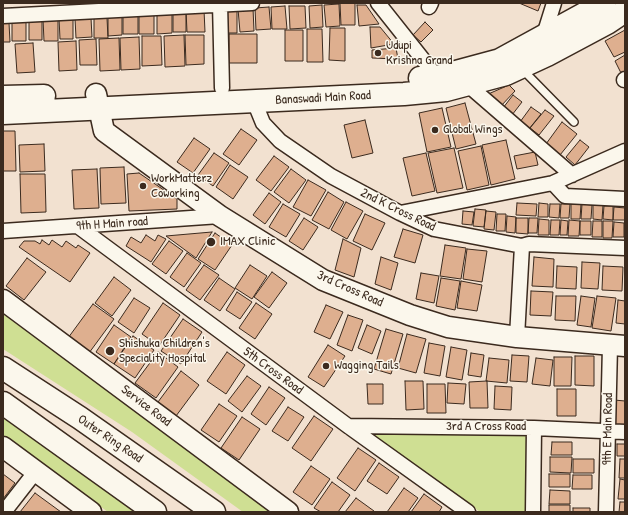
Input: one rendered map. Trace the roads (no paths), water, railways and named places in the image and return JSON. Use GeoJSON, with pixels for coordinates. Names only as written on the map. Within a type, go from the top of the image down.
{"type":"FeatureCollection","features":[{"type":"Feature","properties":{"kind":"main road","name":"Banaswadi Main Road"},"geometry":{"type":"LineString","coordinates":[[3,97],[97,101],[254,100],[404,94],[441,83],[500,60],[604,3]]}},
{"type":"Feature","properties":{"kind":"main road","name":"Banaswadi Main Road"},"geometry":{"type":"LineString","coordinates":[[3,113],[97,101],[222,88],[441,83],[468,85],[521,68],[607,23],[625,11]]}},
{"type":"Feature","properties":{"kind":"main road","name":"Outer Ring Road"},"geometry":{"type":"LineString","coordinates":[[3,368],[104,434],[214,512]]}},
{"type":"Feature","properties":{"kind":"main road"},"geometry":{"type":"LineString","coordinates":[[3,403],[155,512]]}},
{"type":"Feature","properties":{"kind":"street"},"geometry":{"type":"LineString","coordinates":[[3,16],[252,3]]}},
{"type":"Feature","properties":{"kind":"street"},"geometry":{"type":"LineString","coordinates":[[378,3],[441,83]]}},
{"type":"Feature","properties":{"kind":"street"},"geometry":{"type":"LineString","coordinates":[[544,35],[554,3]]}},
{"type":"Feature","properties":{"kind":"street"},"geometry":{"type":"LineString","coordinates":[[220,4],[222,88]]}},
{"type":"Feature","properties":{"kind":"street"},"geometry":{"type":"LineString","coordinates":[[468,85],[572,175]]}},
{"type":"Feature","properties":{"kind":"street","name":"2nd K Cross Road"},"geometry":{"type":"LineString","coordinates":[[254,100],[263,123],[280,141],[330,176],[434,229],[522,246],[529,244],[625,248]]}},
{"type":"Feature","properties":{"kind":"street","name":"3rd Cross Road"},"geometry":{"type":"LineString","coordinates":[[97,101],[104,131],[220,216],[323,280],[410,315],[448,327],[517,337],[617,346]]}},
{"type":"Feature","properties":{"kind":"street"},"geometry":{"type":"LineString","coordinates":[[400,213],[553,183],[625,151]]}},
{"type":"Feature","properties":{"kind":"street"},"geometry":{"type":"LineString","coordinates":[[553,183],[565,196],[625,199]]}},
{"type":"Feature","properties":{"kind":"street","name":"9th H Main road"},"geometry":{"type":"LineString","coordinates":[[3,231],[79,227],[220,216]]}},
{"type":"Feature","properties":{"kind":"street","name":"5th Cross Road"},"geometry":{"type":"LineString","coordinates":[[79,227],[348,426],[468,512]]}},
{"type":"Feature","properties":{"kind":"street"},"geometry":{"type":"LineString","coordinates":[[517,337],[522,246]]}},
{"type":"Feature","properties":{"kind":"street","name":"Service Road"},"geometry":{"type":"LineString","coordinates":[[3,300],[288,512]]}},
{"type":"Feature","properties":{"kind":"street","name":"9th E Main Road"},"geometry":{"type":"LineString","coordinates":[[606,512],[608,432],[617,346]]}},
{"type":"Feature","properties":{"kind":"street","name":"3rd A Cross Road"},"geometry":{"type":"LineString","coordinates":[[348,426],[534,428],[625,432]]}},
{"type":"Feature","properties":{"kind":"street"},"geometry":{"type":"LineString","coordinates":[[533,512],[534,428]]}},
{"type":"Feature","properties":{"kind":"street"},"geometry":{"type":"LineString","coordinates":[[3,447],[91,512]]}},
{"type":"Feature","properties":{"kind":"street"},"geometry":{"type":"LineString","coordinates":[[4,512],[36,471]]}},
{"type":"Feature","properties":{"kind":"lane"},"geometry":{"type":"LineString","coordinates":[[521,68],[574,122]]}},
{"type":"Feature","properties":{"kind":"place","name":"Udupi Krishna Grand"},"geometry":{"type":"Point","coordinates":[378,53]}},
{"type":"Feature","properties":{"kind":"place","name":"Global Wings"},"geometry":{"type":"Point","coordinates":[435,130]}},
{"type":"Feature","properties":{"kind":"place","name":"WorkMatterz Coworking"},"geometry":{"type":"Point","coordinates":[143,186]}},
{"type":"Feature","properties":{"kind":"place","name":"IMAX Clinic"},"geometry":{"type":"Point","coordinates":[211,242]}},
{"type":"Feature","properties":{"kind":"place","name":"Shishuka Children's Speciality Hospital"},"geometry":{"type":"Point","coordinates":[110,351]}},
{"type":"Feature","properties":{"kind":"place","name":"Wagging Tails"},"geometry":{"type":"Point","coordinates":[326,366]}}]}
